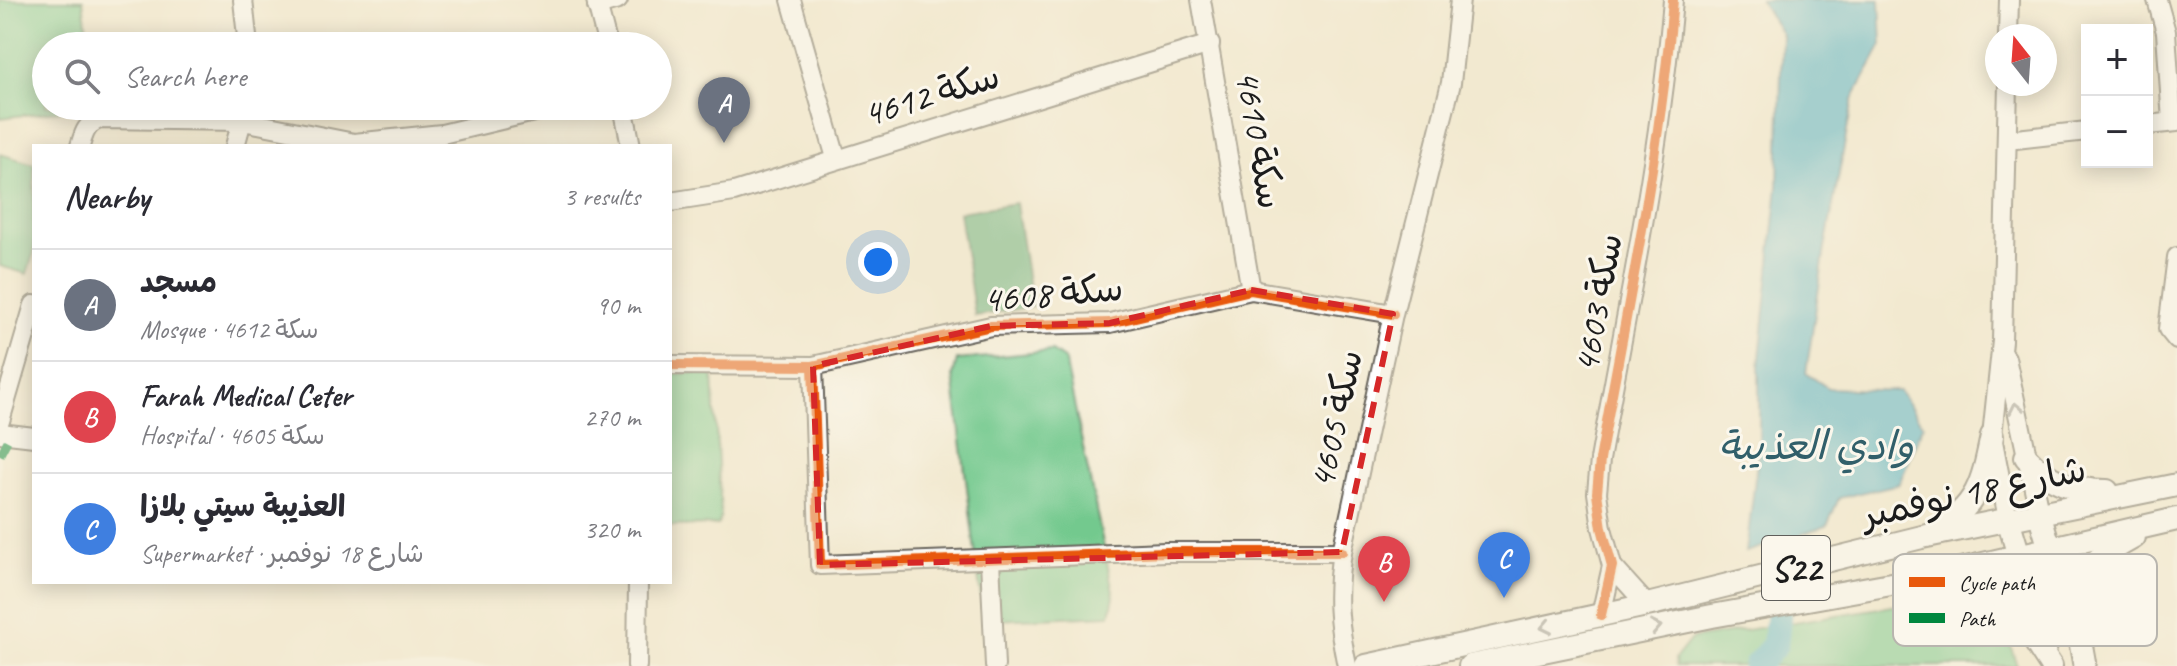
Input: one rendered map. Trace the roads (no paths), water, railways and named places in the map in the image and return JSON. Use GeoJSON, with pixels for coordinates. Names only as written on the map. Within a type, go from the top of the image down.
{"type":"FeatureCollection","features":[{"type":"Feature","properties":{"kind":"main road"},"geometry":{"type":"LineString","coordinates":[[1922,537],[1965,510],[1983,477],[1992,436]]}},
{"type":"Feature","properties":{"kind":"main road"},"geometry":{"type":"LineString","coordinates":[[2026,457],[2039,470],[2069,487],[2088,491],[2148,492]]}},
{"type":"Feature","properties":{"kind":"main road","name":"شارع 18 نوفمبر"},"geometry":{"type":"LineString","coordinates":[[1366,666],[1647,605],[1922,537],[2177,485]]}},
{"type":"Feature","properties":{"kind":"main road"},"geometry":{"type":"LineString","coordinates":[[2039,512],[2050,554]]}},
{"type":"Feature","properties":{"kind":"main road"},"geometry":{"type":"LineString","coordinates":[[2008,519],[2017,554]]}},
{"type":"Feature","properties":{"kind":"main road"},"geometry":{"type":"LineString","coordinates":[[2104,554],[2168,521]]}},
{"type":"Feature","properties":{"kind":"main road","name":"شارع 18 نوفمبر"},"geometry":{"type":"LineString","coordinates":[[2027,554],[2168,521]]}},
{"type":"Feature","properties":{"kind":"main road","name":"شارع 18 نوفمبر"},"geometry":{"type":"LineString","coordinates":[[1470,666],[1537,659],[1712,616],[1893,584]]}},
{"type":"Feature","properties":{"kind":"main road"},"geometry":{"type":"LineString","coordinates":[[2037,646],[2051,666]]}},
{"type":"Feature","properties":{"kind":"main road"},"geometry":{"type":"LineString","coordinates":[[2045,646],[2051,666]]}},
{"type":"Feature","properties":{"kind":"street"},"geometry":{"type":"LineString","coordinates":[[243,0],[246,32]]}},
{"type":"Feature","properties":{"kind":"street"},"geometry":{"type":"LineString","coordinates":[[604,32],[597,3],[618,0]]}},
{"type":"Feature","properties":{"kind":"street"},"geometry":{"type":"LineString","coordinates":[[791,0],[836,158]]}},
{"type":"Feature","properties":{"kind":"street","name":"سكة 4610"},"geometry":{"type":"LineString","coordinates":[[1201,0],[1251,290]]}},
{"type":"Feature","properties":{"kind":"street","name":"سكة 4605"},"geometry":{"type":"LineString","coordinates":[[1347,666],[1337,617],[1336,586],[1393,314],[1451,83],[1460,0]]}},
{"type":"Feature","properties":{"kind":"street","name":"سكة 4603"},"geometry":{"type":"LineString","coordinates":[[1647,605],[1612,566],[1597,493],[1600,460],[1653,163],[1673,0]]}},
{"type":"Feature","properties":{"kind":"street"},"geometry":{"type":"LineString","coordinates":[[2008,24],[2009,0]]}},
{"type":"Feature","properties":{"kind":"street"},"geometry":{"type":"LineString","coordinates":[[2153,124],[2175,122],[2166,32],[2157,0]]}},
{"type":"Feature","properties":{"kind":"street","name":"سكة 4612"},"geometry":{"type":"LineString","coordinates":[[672,202],[734,192],[1210,44]]}},
{"type":"Feature","properties":{"kind":"street"},"geometry":{"type":"LineString","coordinates":[[2008,96],[2002,341],[1992,436],[2008,519]]}},
{"type":"Feature","properties":{"kind":"street"},"geometry":{"type":"LineString","coordinates":[[81,144],[85,131],[97,120]]}},
{"type":"Feature","properties":{"kind":"street"},"geometry":{"type":"LineString","coordinates":[[236,144],[242,120]]}},
{"type":"Feature","properties":{"kind":"street"},"geometry":{"type":"LineString","coordinates":[[267,120],[354,143],[443,140],[511,120]]}},
{"type":"Feature","properties":{"kind":"street"},"geometry":{"type":"LineString","coordinates":[[626,120],[631,144]]}},
{"type":"Feature","properties":{"kind":"street"},"geometry":{"type":"LineString","coordinates":[[2007,140],[2081,132]]}},
{"type":"Feature","properties":{"kind":"street"},"geometry":{"type":"LineString","coordinates":[[2172,335],[2177,257]]}},
{"type":"Feature","properties":{"kind":"street","name":"سكة 4608"},"geometry":{"type":"LineString","coordinates":[[672,365],[813,366],[991,326],[1110,323],[1251,290],[1393,314]]}},
{"type":"Feature","properties":{"kind":"street"},"geometry":{"type":"LineString","coordinates":[[0,421],[32,312]]}},
{"type":"Feature","properties":{"kind":"street"},"geometry":{"type":"LineString","coordinates":[[2002,341],[2039,512]]}},
{"type":"Feature","properties":{"kind":"street"},"geometry":{"type":"LineString","coordinates":[[813,366],[820,565],[1166,552],[1342,552]]}},
{"type":"Feature","properties":{"kind":"street"},"geometry":{"type":"LineString","coordinates":[[0,433],[32,437]]}},
{"type":"Feature","properties":{"kind":"street"},"geometry":{"type":"LineString","coordinates":[[990,560],[995,666]]}},
{"type":"Feature","properties":{"kind":"street","name":"سكة 4603"},"geometry":{"type":"LineString","coordinates":[[1601,615],[1612,566]]}},
{"type":"Feature","properties":{"kind":"street"},"geometry":{"type":"LineString","coordinates":[[637,666],[638,584]]}},
{"type":"Feature","properties":{"kind":"water","name":"وادي العذيبة"},"geometry":{"type":"Polygon","coordinates":[[[1760,0],[1880,0],[1882,45],[1853,99],[1825,248],[1806,373],[1828,388],[1899,391],[1923,425],[1899,484],[1839,498],[1827,526],[1746,552],[1759,446],[1759,367],[1778,186],[1782,35],[1760,0]]]}},
{"type":"Feature","properties":{"kind":"waterway","name":"وادي العذيبة"},"geometry":{"type":"LineString","coordinates":[[1756,666],[1775,645],[1792,502]]}},
{"type":"Feature","properties":{"kind":"place","name":"مسجد"},"geometry":{"type":"Point","coordinates":[724,143]}},
{"type":"Feature","properties":{"kind":"place","name":"العذيبة سيتي بلازا"},"geometry":{"type":"Point","coordinates":[1504,598]}},
{"type":"Feature","properties":{"kind":"place","name":"Farah Medical Ceter"},"geometry":{"type":"Point","coordinates":[1384,602]}}]}
